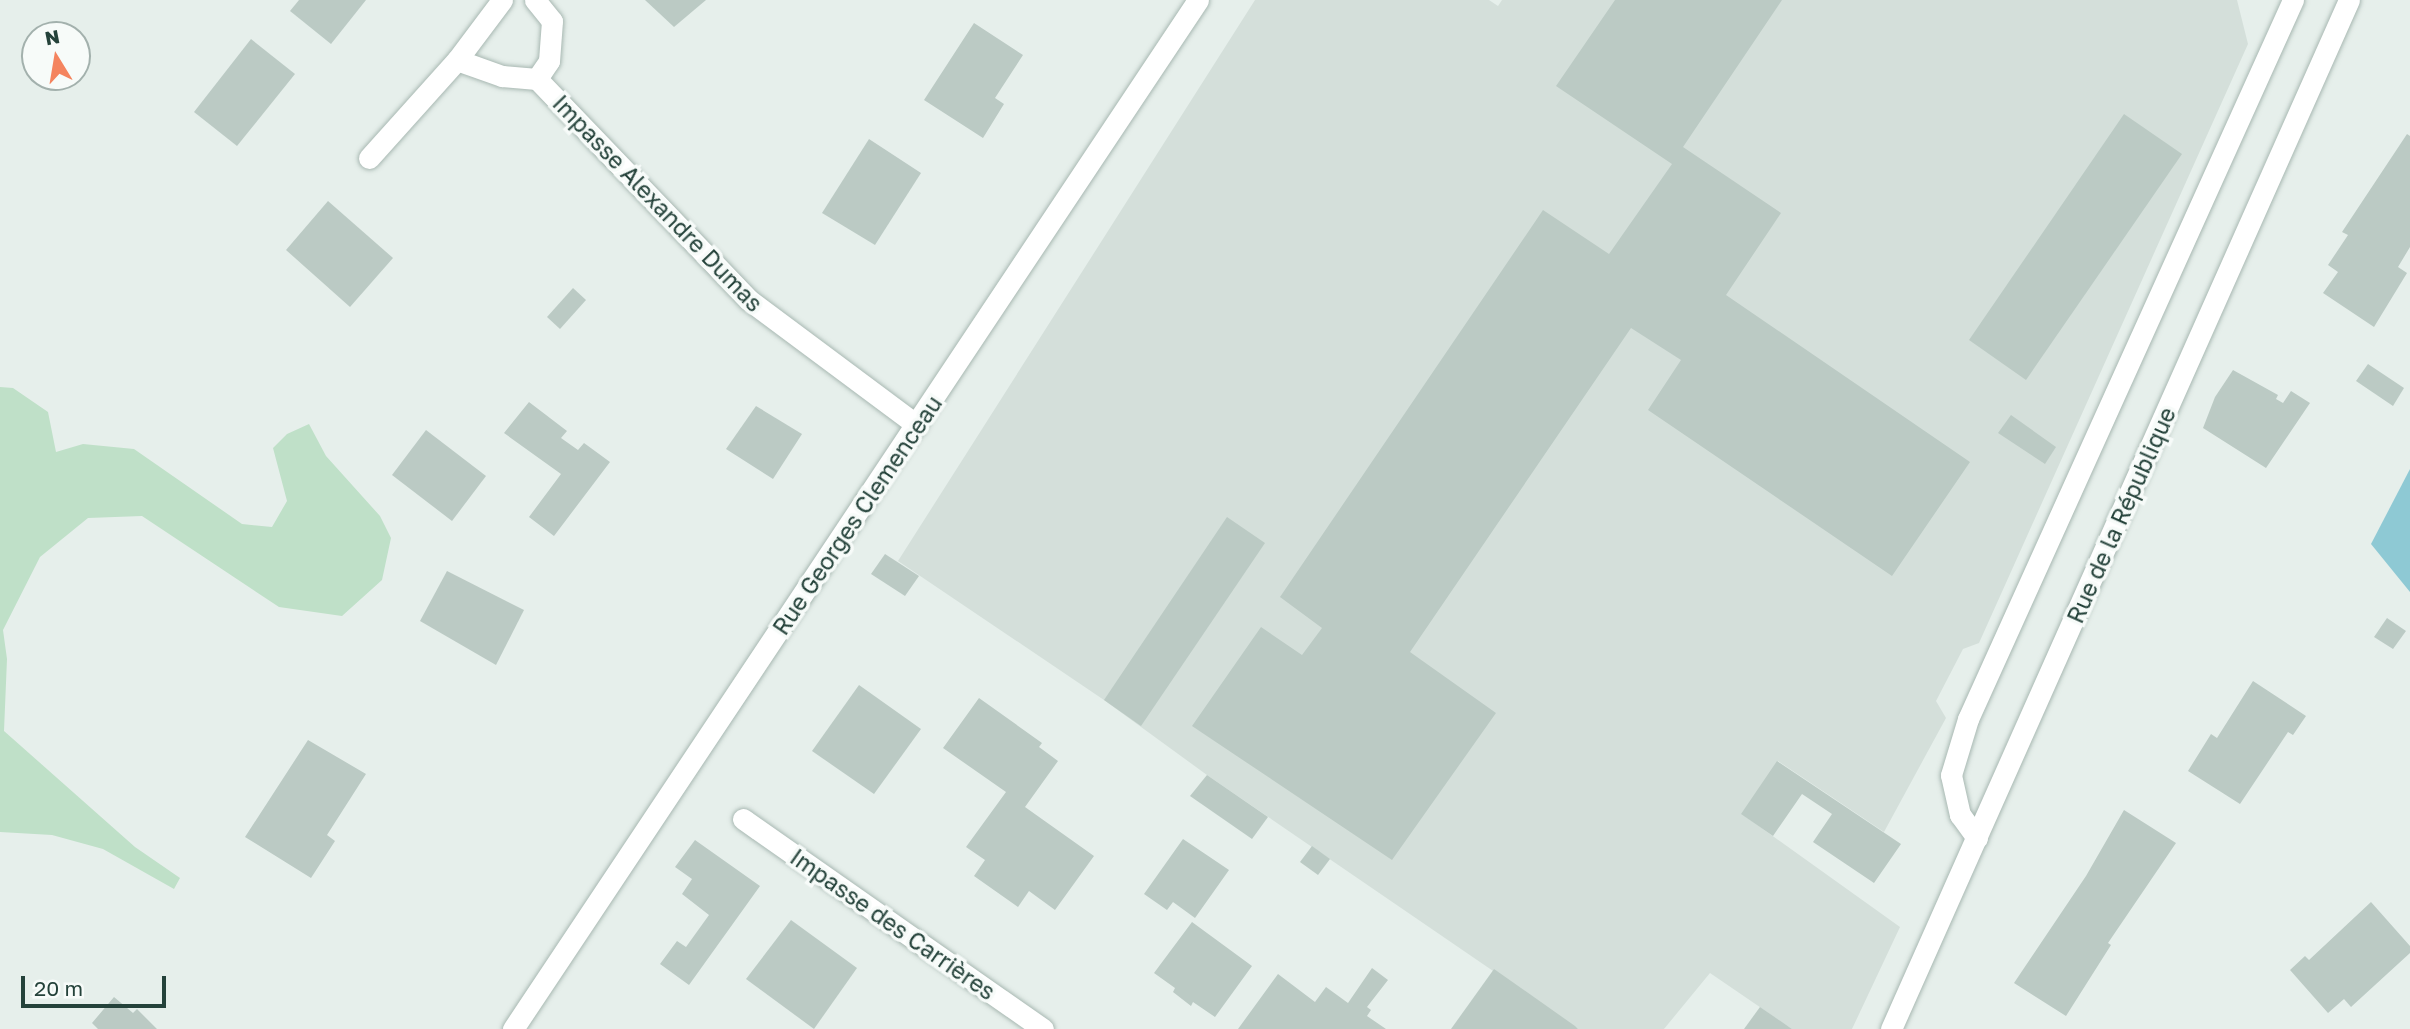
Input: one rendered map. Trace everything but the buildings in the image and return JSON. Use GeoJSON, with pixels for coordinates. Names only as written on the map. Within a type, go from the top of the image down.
{"type":"FeatureCollection","features":[{"type":"Feature","properties":{"kind":"street"},"geometry":{"type":"LineString","coordinates":[[369,158],[457,60],[502,0]]}},
{"type":"Feature","properties":{"kind":"street","name":"Impasse Alexandre Dumas"},"geometry":{"type":"LineString","coordinates":[[535,0],[552,21],[549,61],[537,79]]}},
{"type":"Feature","properties":{"kind":"street","name":"Rue Georges Clemenceau"},"geometry":{"type":"LineString","coordinates":[[513,1029],[1198,0]]}},
{"type":"Feature","properties":{"kind":"street"},"geometry":{"type":"LineString","coordinates":[[1977,838],[1960,815],[1951,775],[1968,719],[2293,0]]}},
{"type":"Feature","properties":{"kind":"street","name":"Rue de la République"},"geometry":{"type":"LineString","coordinates":[[1891,1029],[2349,0]]}},
{"type":"Feature","properties":{"kind":"street","name":"Impasse Alexandre Dumas"},"geometry":{"type":"LineString","coordinates":[[457,60],[502,76],[537,79],[749,300],[917,425]]}},
{"type":"Feature","properties":{"kind":"street","name":"Impasse des Carrières"},"geometry":{"type":"LineString","coordinates":[[743,819],[1043,1029]]}},
{"type":"Feature","properties":{"kind":"shaded area"},"geometry":{"type":"Polygon","coordinates":[[[1255,0],[1489,0],[1498,6],[1502,0],[2237,0],[2248,44],[1979,643],[1963,649],[1936,701],[1946,718],[1884,832],[1778,761],[1742,814],[1900,927],[1852,1029],[1792,1029],[1710,973],[1664,1029],[1578,1029],[1207,775],[1104,700],[898,561],[1255,0]]]}},
{"type":"Feature","properties":{"kind":"green space"},"geometry":{"type":"Polygon","coordinates":[[[0,387],[13,388],[48,412],[56,452],[83,444],[134,449],[242,524],[272,527],[287,501],[273,448],[287,434],[309,424],[326,456],[380,516],[391,538],[382,580],[342,616],[279,607],[142,516],[88,518],[40,557],[3,630],[7,659],[4,731],[135,847],[180,878],[174,889],[103,849],[52,835],[0,832],[0,387]]]}},
{"type":"Feature","properties":{"kind":"water"},"geometry":{"type":"Polygon","coordinates":[[[2410,469],[2410,592],[2371,544],[2410,469]]]}}]}
